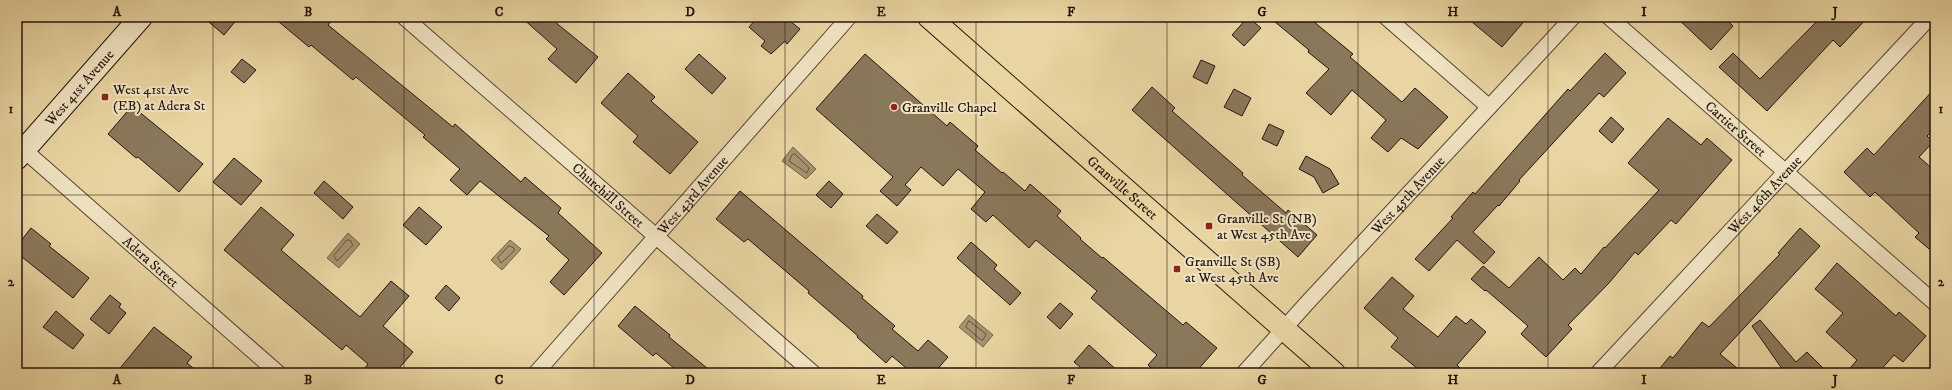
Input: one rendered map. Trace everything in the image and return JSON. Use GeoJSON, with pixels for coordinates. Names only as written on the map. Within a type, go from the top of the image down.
{"type":"FeatureCollection","features":[{"type":"Feature","properties":{"kind":"highway","name":"Granville Street"},"geometry":{"type":"LineString","coordinates":[[929,17],[1334,373]]}},
{"type":"Feature","properties":{"kind":"main road","name":"West 41st Avenue"},"geometry":{"type":"LineString","coordinates":[[20,154],[141,17]]}},
{"type":"Feature","properties":{"kind":"street","name":"Churchill Street"},"geometry":{"type":"LineString","coordinates":[[404,17],[813,373]]}},
{"type":"Feature","properties":{"kind":"street","name":"West 43rd Avenue"},"geometry":{"type":"LineString","coordinates":[[536,373],[849,17]]}},
{"type":"Feature","properties":{"kind":"street"},"geometry":{"type":"LineString","coordinates":[[1386,17],[1489,107]]}},
{"type":"Feature","properties":{"kind":"street","name":"West 45th Avenue"},"geometry":{"type":"LineString","coordinates":[[1244,373],[1283,328],[1573,17]]}},
{"type":"Feature","properties":{"kind":"street","name":"Cartier Street"},"geometry":{"type":"LineString","coordinates":[[1609,17],[1935,303]]}},
{"type":"Feature","properties":{"kind":"street","name":"West 46th Avenue"},"geometry":{"type":"LineString","coordinates":[[1598,373],[1930,17]]}},
{"type":"Feature","properties":{"kind":"street","name":"Adera Street"},"geometry":{"type":"LineString","coordinates":[[20,154],[278,373]]}},
{"type":"Feature","properties":{"kind":"water"},"geometry":{"type":"Polygon","coordinates":[[[793,147],[816,169],[806,179],[782,161],[793,147]]]}},
{"type":"Feature","properties":{"kind":"water"},"geometry":{"type":"Polygon","coordinates":[[[348,233],[360,244],[339,268],[327,258],[348,233]]]}},
{"type":"Feature","properties":{"kind":"water"},"geometry":{"type":"Polygon","coordinates":[[[510,240],[521,249],[502,270],[491,260],[510,240]]]}},
{"type":"Feature","properties":{"kind":"water"},"geometry":{"type":"Polygon","coordinates":[[[969,315],[993,335],[983,347],[959,327],[969,315]]]}},
{"type":"Feature","properties":{"kind":"building"},"geometry":{"type":"Polygon","coordinates":[[[203,17],[239,17],[224,35],[203,17]]]}},
{"type":"Feature","properties":{"kind":"building"},"geometry":{"type":"Polygon","coordinates":[[[273,17],[335,17],[328,25],[453,127],[455,124],[521,182],[525,177],[561,208],[558,213],[602,253],[564,295],[550,282],[569,260],[546,239],[549,236],[480,181],[467,195],[450,180],[460,169],[423,137],[425,135],[356,77],[353,80],[311,45],[309,47],[273,17]]]}},
{"type":"Feature","properties":{"kind":"building"},"geometry":{"type":"Polygon","coordinates":[[[521,17],[549,17],[598,57],[576,83],[548,59],[557,49],[521,17]]]}},
{"type":"Feature","properties":{"kind":"building"},"geometry":{"type":"Polygon","coordinates":[[[758,17],[785,17],[800,29],[787,44],[785,41],[771,54],[761,46],[765,41],[749,27],[758,17]]]}},
{"type":"Feature","properties":{"kind":"building"},"geometry":{"type":"Polygon","coordinates":[[[1248,17],[1261,28],[1244,46],[1232,35],[1248,17]]]}},
{"type":"Feature","properties":{"kind":"building"},"geometry":{"type":"Polygon","coordinates":[[[1269,17],[1308,17],[1353,54],[1350,57],[1402,102],[1415,88],[1448,117],[1418,149],[1401,138],[1388,152],[1371,138],[1386,120],[1352,90],[1331,115],[1306,93],[1329,69],[1308,52],[1309,50],[1269,17]]]}},
{"type":"Feature","properties":{"kind":"building"},"geometry":{"type":"Polygon","coordinates":[[[1466,17],[1528,17],[1502,47],[1466,17]]]}},
{"type":"Feature","properties":{"kind":"building"},"geometry":{"type":"Polygon","coordinates":[[[1676,17],[1723,17],[1733,26],[1711,50],[1676,17]]]}},
{"type":"Feature","properties":{"kind":"building"},"geometry":{"type":"Polygon","coordinates":[[[1821,17],[1868,17],[1840,47],[1833,40],[1767,111],[1719,67],[1733,53],[1760,79],[1821,17]]]}},
{"type":"Feature","properties":{"kind":"building"},"geometry":{"type":"Polygon","coordinates":[[[1605,53],[1626,73],[1604,97],[1599,93],[1519,180],[1520,181],[1499,206],[1498,205],[1473,232],[1495,252],[1484,264],[1457,240],[1429,271],[1415,259],[1453,218],[1451,217],[1473,192],[1475,194],[1568,89],[1570,91],[1605,53]]]}},
{"type":"Feature","properties":{"kind":"building"},"geometry":{"type":"Polygon","coordinates":[[[699,54],[726,78],[712,94],[685,69],[699,54]]]}},
{"type":"Feature","properties":{"kind":"building"},"geometry":{"type":"Polygon","coordinates":[[[865,54],[947,126],[950,122],[978,146],[975,150],[1002,173],[1003,172],[1025,191],[1030,184],[1061,211],[1057,216],[1081,238],[1080,239],[1183,325],[1186,322],[1217,348],[1195,373],[1157,373],[1148,365],[1157,355],[1091,298],[1097,291],[1036,240],[1029,248],[993,215],[986,222],[971,209],[985,192],[958,169],[943,186],[921,167],[905,185],[911,190],[897,206],[880,191],[893,177],[816,109],[865,54]]]}},
{"type":"Feature","properties":{"kind":"building"},"geometry":{"type":"Polygon","coordinates":[[[242,59],[256,70],[244,83],[231,72],[242,59]]]}},
{"type":"Feature","properties":{"kind":"building"},"geometry":{"type":"Polygon","coordinates":[[[1201,60],[1215,66],[1207,84],[1193,77],[1201,60]]]}},
{"type":"Feature","properties":{"kind":"building"},"geometry":{"type":"Polygon","coordinates":[[[628,73],[655,97],[651,101],[698,142],[670,174],[633,142],[638,136],[601,103],[628,73]]]}},
{"type":"Feature","properties":{"kind":"building"},"geometry":{"type":"Polygon","coordinates":[[[1152,87],[1175,108],[1172,111],[1243,173],[1242,175],[1286,213],[1288,210],[1317,235],[1298,257],[1132,110],[1152,87]]]}},
{"type":"Feature","properties":{"kind":"building"},"geometry":{"type":"Polygon","coordinates":[[[1935,88],[1935,128],[1927,136],[1933,142],[1919,157],[1935,171],[1935,254],[1915,237],[1919,233],[1875,192],[1870,197],[1844,172],[1867,148],[1874,155],[1935,88]]]}},
{"type":"Feature","properties":{"kind":"building"},"geometry":{"type":"Polygon","coordinates":[[[1234,89],[1251,98],[1242,116],[1224,107],[1234,89]]]}},
{"type":"Feature","properties":{"kind":"building"},"geometry":{"type":"Polygon","coordinates":[[[132,106],[203,164],[179,192],[108,134],[132,106]]]}},
{"type":"Feature","properties":{"kind":"building"},"geometry":{"type":"Polygon","coordinates":[[[1611,117],[1624,129],[1612,143],[1599,131],[1611,117]]]}},
{"type":"Feature","properties":{"kind":"building"},"geometry":{"type":"Polygon","coordinates":[[[1668,118],[1701,145],[1707,138],[1732,160],[1676,224],[1671,220],[1638,255],[1635,252],[1609,283],[1568,325],[1572,329],[1546,357],[1521,334],[1528,326],[1471,279],[1483,266],[1509,288],[1539,257],[1563,280],[1575,268],[1581,274],[1604,247],[1605,248],[1659,190],[1628,163],[1668,118]]]}},
{"type":"Feature","properties":{"kind":"building"},"geometry":{"type":"Polygon","coordinates":[[[1269,124],[1284,131],[1277,146],[1262,139],[1269,124]]]}},
{"type":"Feature","properties":{"kind":"building"},"geometry":{"type":"Polygon","coordinates":[[[1306,156],[1330,169],[1339,184],[1323,193],[1314,177],[1299,169],[1306,156]]]}},
{"type":"Feature","properties":{"kind":"building"},"geometry":{"type":"Polygon","coordinates":[[[234,158],[262,181],[241,205],[213,182],[234,158]]]}},
{"type":"Feature","properties":{"kind":"building"},"geometry":{"type":"Polygon","coordinates":[[[324,181],[353,207],[343,219],[314,193],[324,181]]]}},
{"type":"Feature","properties":{"kind":"building"},"geometry":{"type":"Polygon","coordinates":[[[829,181],[843,194],[831,208],[816,195],[829,181]]]}},
{"type":"Feature","properties":{"kind":"building"},"geometry":{"type":"Polygon","coordinates":[[[740,191],[863,296],[862,298],[895,326],[892,329],[918,351],[928,340],[948,357],[934,373],[912,373],[892,356],[886,363],[857,337],[858,336],[808,293],[809,291],[748,239],[744,242],[716,219],[740,191]]]}},
{"type":"Feature","properties":{"kind":"building"},"geometry":{"type":"Polygon","coordinates":[[[261,207],[294,235],[281,250],[360,317],[391,281],[409,296],[383,326],[413,352],[395,373],[361,373],[368,364],[346,345],[342,350],[224,250],[261,207]]]}},
{"type":"Feature","properties":{"kind":"building"},"geometry":{"type":"Polygon","coordinates":[[[419,207],[442,227],[426,245],[403,225],[419,207]]]}},
{"type":"Feature","properties":{"kind":"building"},"geometry":{"type":"Polygon","coordinates":[[[877,214],[898,232],[887,244],[866,226],[877,214]]]}},
{"type":"Feature","properties":{"kind":"building"},"geometry":{"type":"Polygon","coordinates":[[[31,228],[51,244],[49,246],[89,278],[73,298],[17,253],[17,246],[31,228]]]}},
{"type":"Feature","properties":{"kind":"building"},"geometry":{"type":"Polygon","coordinates":[[[1800,228],[1820,246],[1720,354],[1743,373],[1656,373],[1670,356],[1673,358],[1702,322],[1709,327],[1780,254],[1778,253],[1800,228]]]}},
{"type":"Feature","properties":{"kind":"building"},"geometry":{"type":"Polygon","coordinates":[[[971,242],[997,265],[994,269],[1021,293],[1010,305],[957,258],[971,242]]]}},
{"type":"Feature","properties":{"kind":"building"},"geometry":{"type":"Polygon","coordinates":[[[1837,263],[1896,316],[1899,312],[1926,336],[1903,362],[1894,355],[1878,373],[1846,373],[1857,360],[1826,332],[1843,313],[1815,289],[1837,263]]]}},
{"type":"Feature","properties":{"kind":"building"},"geometry":{"type":"Polygon","coordinates":[[[1392,277],[1414,296],[1403,309],[1438,337],[1456,316],[1466,324],[1471,319],[1486,332],[1457,365],[1465,373],[1423,373],[1391,347],[1398,338],[1364,308],[1392,277]]]}},
{"type":"Feature","properties":{"kind":"building"},"geometry":{"type":"Polygon","coordinates":[[[446,285],[460,298],[449,311],[435,298],[446,285]]]}},
{"type":"Feature","properties":{"kind":"building"},"geometry":{"type":"Polygon","coordinates":[[[110,295],[121,304],[119,307],[126,313],[109,334],[90,319],[110,295]]]}},
{"type":"Feature","properties":{"kind":"building"},"geometry":{"type":"Polygon","coordinates":[[[1060,303],[1073,314],[1060,329],[1047,317],[1060,303]]]}},
{"type":"Feature","properties":{"kind":"building"},"geometry":{"type":"Polygon","coordinates":[[[635,306],[670,335],[669,337],[713,373],[680,373],[656,353],[653,356],[618,326],[635,306]]]}},
{"type":"Feature","properties":{"kind":"building"},"geometry":{"type":"Polygon","coordinates":[[[56,311],[84,335],[73,349],[43,327],[56,311]]]}},
{"type":"Feature","properties":{"kind":"building"},"geometry":{"type":"Polygon","coordinates":[[[1760,320],[1796,362],[1807,352],[1828,373],[1785,373],[1752,326],[1760,320]]]}},
{"type":"Feature","properties":{"kind":"building"},"geometry":{"type":"Polygon","coordinates":[[[154,327],[192,357],[187,363],[199,373],[116,373],[154,327]]]}},
{"type":"Feature","properties":{"kind":"building"},"geometry":{"type":"Polygon","coordinates":[[[1089,345],[1120,373],[1087,373],[1074,362],[1089,345]]]}},
{"type":"Feature","properties":{"kind":"place","name":"West 41st Ave (EB) at Adera St"},"geometry":{"type":"Point","coordinates":[105,97]}},
{"type":"Feature","properties":{"kind":"place","name":"Granville Chapel"},"geometry":{"type":"Point","coordinates":[894,107]}},
{"type":"Feature","properties":{"kind":"place","name":"Granville St (NB) at West 45th Ave"},"geometry":{"type":"Point","coordinates":[1209,226]}},
{"type":"Feature","properties":{"kind":"place","name":"Granville St (SB) at West 45th Ave"},"geometry":{"type":"Point","coordinates":[1177,269]}}]}
